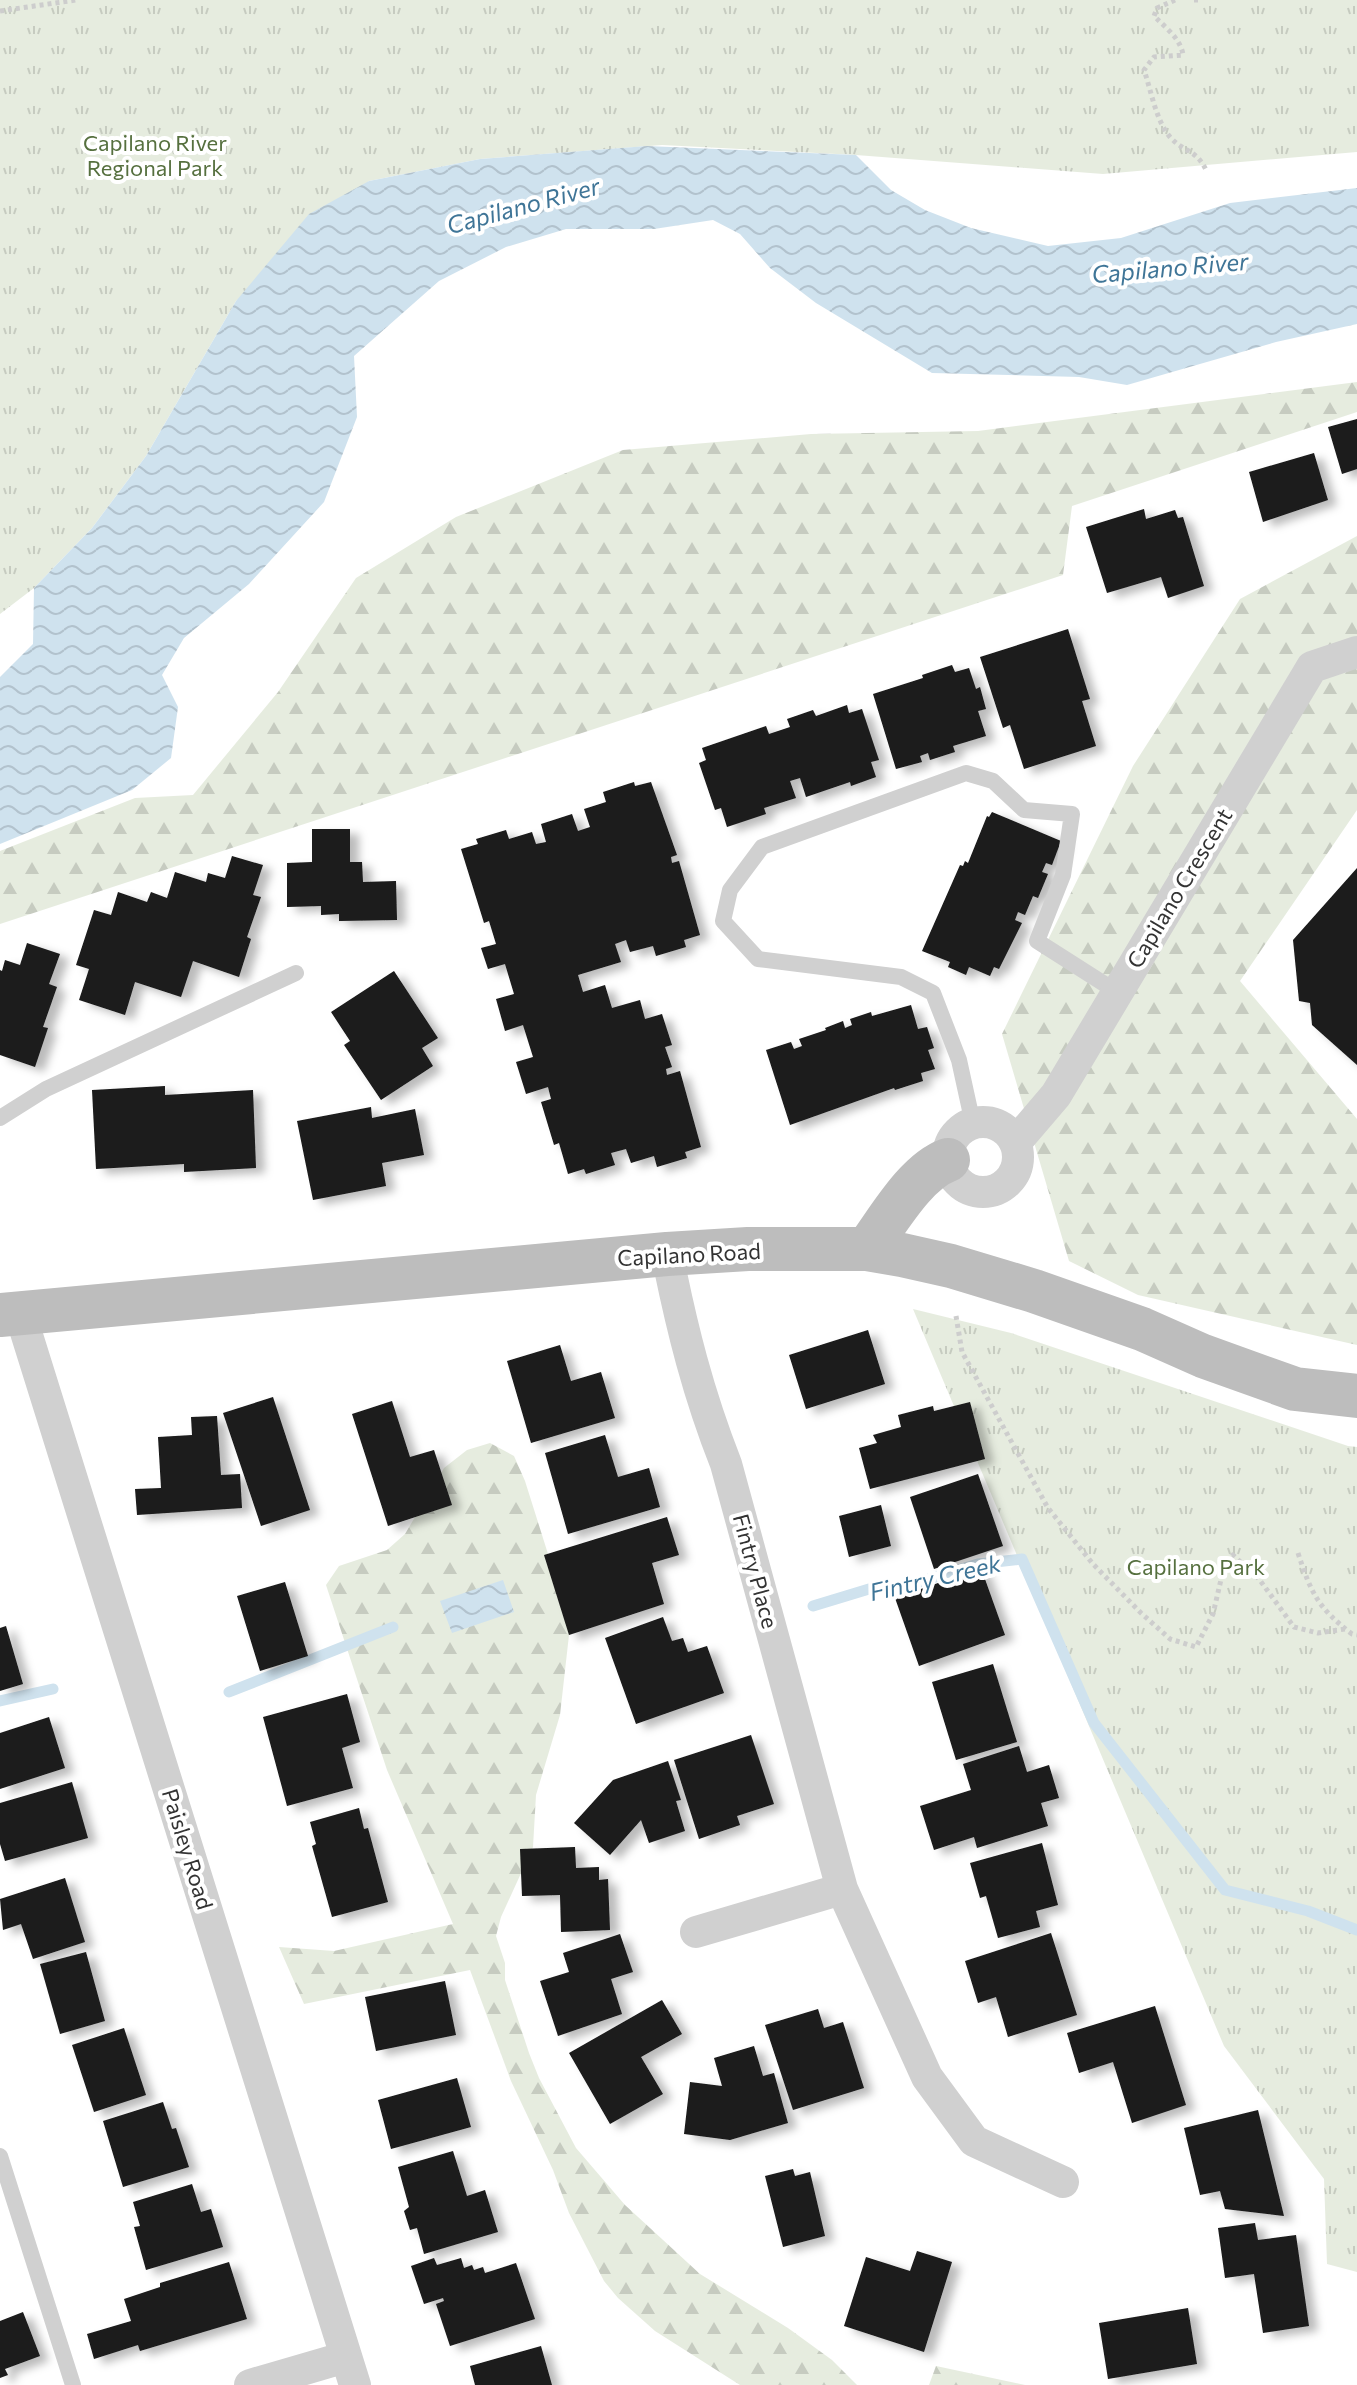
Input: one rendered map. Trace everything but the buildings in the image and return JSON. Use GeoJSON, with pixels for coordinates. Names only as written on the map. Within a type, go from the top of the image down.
{"type":"FeatureCollection","features":[{"type":"Feature","properties":{"kind":"main road"},"geometry":{"type":"LineString","coordinates":[[867,1249],[910,1190],[934,1165],[948,1160]]}},
{"type":"Feature","properties":{"kind":"main road","name":"Capilano Road"},"geometry":{"type":"LineString","coordinates":[[10,1314],[667,1254],[748,1249],[867,1249],[951,1266],[1034,1291],[1295,1389],[1357,1396]]}},
{"type":"Feature","properties":{"kind":"street","name":"Capilano Crescent"},"geometry":{"type":"LineString","coordinates":[[1015,1143],[1056,1095],[1312,667],[1357,652]]}},
{"type":"Feature","properties":{"kind":"street"},"geometry":{"type":"LineString","coordinates":[[973,1124],[993,1124],[1015,1143],[1018,1155],[1011,1178],[991,1191],[968,1189],[958,1182],[948,1160],[954,1137],[973,1124]]}},
{"type":"Feature","properties":{"kind":"street","name":"Fintry Place"},"geometry":{"type":"LineString","coordinates":[[667,1254],[683,1332],[703,1406],[726,1464],[842,1889],[927,2077],[974,2141],[1063,2182]]}},
{"type":"Feature","properties":{"kind":"street","name":"Paisley Road"},"geometry":{"type":"LineString","coordinates":[[10,1314],[350,2371]]}},
{"type":"Feature","properties":{"kind":"street"},"geometry":{"type":"LineString","coordinates":[[696,1932],[842,1889]]}},
{"type":"Feature","properties":{"kind":"street"},"geometry":{"type":"LineString","coordinates":[[250,2385],[350,2371]]}},
{"type":"Feature","properties":{"kind":"lane"},"geometry":{"type":"LineString","coordinates":[[973,1124],[959,1060],[933,993],[901,977],[758,959],[723,921],[730,890],[762,847],[966,773],[993,781],[1024,810],[1072,814],[1063,875],[1037,941],[1117,992]]}},
{"type":"Feature","properties":{"kind":"lane"},"geometry":{"type":"LineString","coordinates":[[0,1118],[46,1089],[296,973]]}},
{"type":"Feature","properties":{"kind":"lane"},"geometry":{"type":"LineString","coordinates":[[0,2156],[73,2385]]}},
{"type":"Feature","properties":{"kind":"path"},"geometry":{"type":"LineString","coordinates":[[0,11],[76,0]]}},
{"type":"Feature","properties":{"kind":"path"},"geometry":{"type":"LineString","coordinates":[[1175,0],[1157,8],[1154,16],[1172,34],[1183,55],[1154,57],[1144,70],[1170,138],[1201,158],[1207,172]]}},
{"type":"Feature","properties":{"kind":"path"},"geometry":{"type":"LineString","coordinates":[[1194,0],[1201,0]]}},
{"type":"Feature","properties":{"kind":"path"},"geometry":{"type":"LineString","coordinates":[[956,1316],[962,1352],[1048,1508],[1093,1564],[1170,1639],[1196,1647],[1213,1614],[1223,1571],[1233,1555],[1259,1579],[1294,1627],[1318,1633],[1345,1629]]}},
{"type":"Feature","properties":{"kind":"path"},"geometry":{"type":"LineString","coordinates":[[1298,1553],[1307,1582],[1326,1613],[1357,1635]]}},
{"type":"Feature","properties":{"kind":"green space","name":"Capilano River Regional Park"},"geometry":{"type":"Polygon","coordinates":[[[0,0],[1357,0],[1357,152],[1103,174],[856,155],[662,145],[480,159],[369,181],[236,301],[146,456],[92,528],[34,588],[0,614],[0,0]]]}},
{"type":"Feature","properties":{"kind":"green space"},"geometry":{"type":"Polygon","coordinates":[[[1357,382],[1357,412],[1072,506],[1063,575],[0,924],[0,851],[135,798],[193,795],[278,692],[356,578],[456,517],[623,450],[811,434],[978,431],[1357,382]]]}},
{"type":"Feature","properties":{"kind":"green space"},"geometry":{"type":"Polygon","coordinates":[[[1357,536],[1357,810],[1240,981],[1357,1119],[1357,1345],[1138,1295],[1069,1261],[1002,1034],[1133,766],[1240,599],[1357,536]]]}},
{"type":"Feature","properties":{"kind":"green space","name":"Capilano Park"},"geometry":{"type":"Polygon","coordinates":[[[913,1309],[1011,1333],[1357,1447],[1357,2272],[1327,2264],[1324,2179],[1224,2046],[913,1309]]]}},
{"type":"Feature","properties":{"kind":"green space"},"geometry":{"type":"Polygon","coordinates":[[[490,1443],[514,1456],[525,1481],[566,1611],[569,1635],[560,1715],[536,1795],[533,1847],[501,1917],[496,1936],[505,1963],[505,1980],[529,2053],[576,2148],[625,2205],[700,2274],[788,2328],[832,2360],[857,2385],[740,2385],[655,2331],[618,2298],[604,2281],[569,2213],[553,2170],[511,2081],[470,1970],[304,2004],[279,1947],[334,1951],[453,1924],[387,1770],[326,1585],[339,1566],[387,1550],[405,1534],[444,1468],[467,1450],[490,1443]]]}},
{"type":"Feature","properties":{"kind":"green space"},"geometry":{"type":"Polygon","coordinates":[[[936,2366],[1025,2385],[929,2385],[936,2366]]]}},
{"type":"Feature","properties":{"kind":"water","name":"Capilano River"},"geometry":{"type":"Polygon","coordinates":[[[647,146],[856,155],[891,190],[925,210],[971,228],[1048,246],[1121,238],[1230,203],[1357,188],[1357,324],[1276,342],[1127,385],[1079,377],[932,373],[816,303],[770,268],[740,234],[713,220],[654,229],[566,229],[506,247],[439,281],[354,356],[357,417],[324,502],[249,584],[184,638],[162,675],[178,707],[171,758],[132,790],[0,844],[0,677],[33,644],[34,588],[92,528],[146,456],[236,301],[309,214],[369,181],[480,159],[647,146]]]}},
{"type":"Feature","properties":{"kind":"water"},"geometry":{"type":"Polygon","coordinates":[[[503,1580],[514,1612],[452,1633],[440,1601],[503,1580]]]}},
{"type":"Feature","properties":{"kind":"waterway","name":"Fintry Creek"},"geometry":{"type":"LineString","coordinates":[[813,1606],[869,1589],[916,1583],[978,1564],[1022,1559],[1094,1723],[1225,1890],[1308,1911],[1357,1930]]}},
{"type":"Feature","properties":{"kind":"waterway"},"geometry":{"type":"LineString","coordinates":[[229,1692],[393,1627]]}},
{"type":"Feature","properties":{"kind":"waterway"},"geometry":{"type":"LineString","coordinates":[[0,1701],[53,1689]]}}]}
